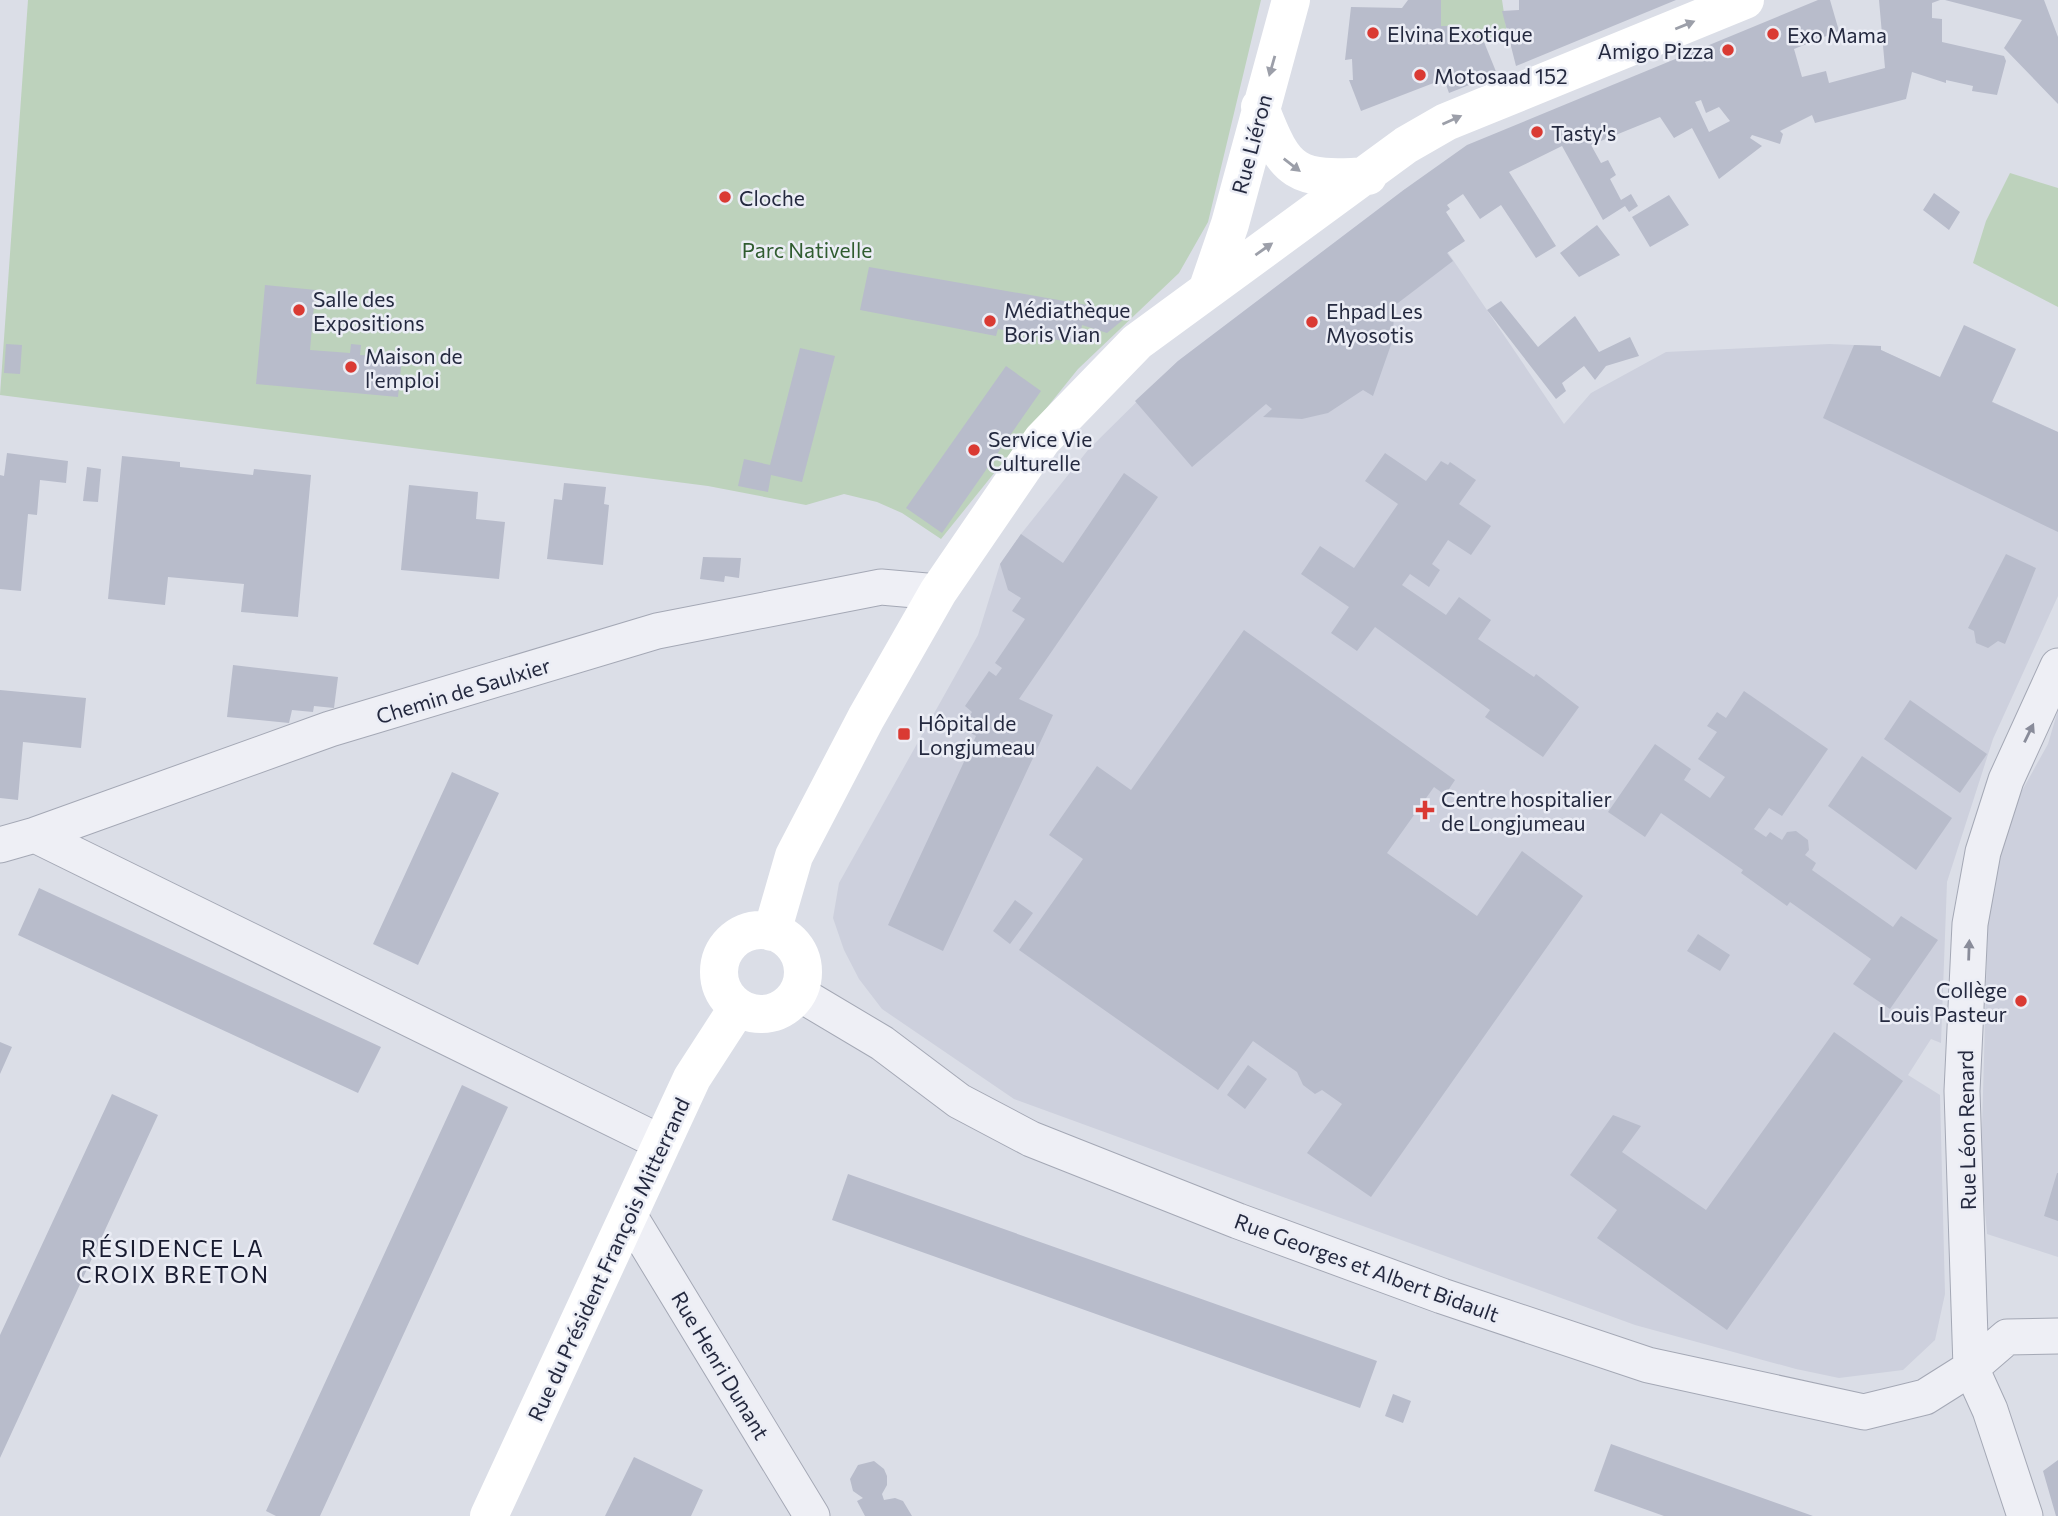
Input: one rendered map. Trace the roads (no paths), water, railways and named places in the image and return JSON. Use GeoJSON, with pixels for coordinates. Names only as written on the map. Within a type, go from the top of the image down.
{"type":"FeatureCollection","features":[{"type":"Feature","properties":{"kind":"main road","name":"Rue Liéron"},"geometry":{"type":"LineString","coordinates":[[1208,288],[1230,224],[1291,0]]}},
{"type":"Feature","properties":{"kind":"main road"},"geometry":{"type":"LineString","coordinates":[[772,932],[794,856],[866,718],[938,592],[1042,440],[1137,342],[1208,288],[1368,176],[1406,145],[1446,122],[1745,0]]}},
{"type":"Feature","properties":{"kind":"main road"},"geometry":{"type":"LineString","coordinates":[[1260,107],[1280,156],[1303,174],[1329,179],[1368,176]]}},
{"type":"Feature","properties":{"kind":"main road"},"geometry":{"type":"LineString","coordinates":[[758,930],[784,937],[800,956],[803,968],[798,993],[777,1011],[750,1013],[738,1007],[722,988],[719,976],[724,952],[744,934],[758,930]]}},
{"type":"Feature","properties":{"kind":"main road","name":"Rue du Président François Mitterrand"},"geometry":{"type":"LineString","coordinates":[[489,1516],[692,1078],[738,1007]]}},
{"type":"Feature","properties":{"kind":"street","name":"Chemin de Saulxier"},"geometry":{"type":"LineString","coordinates":[[0,845],[35,835],[330,729],[657,631],[881,587],[938,592]]}},
{"type":"Feature","properties":{"kind":"street","name":"Rue Léon Renard"},"geometry":{"type":"LineString","coordinates":[[2025,1516],[1990,1410],[1971,1368],[1962,1091],[1970,924],[1983,852],[2006,780],[2058,666]]}},
{"type":"Feature","properties":{"kind":"street"},"geometry":{"type":"LineString","coordinates":[[35,835],[662,1143]]}},
{"type":"Feature","properties":{"kind":"street","name":"Rue Georges et Albert Bidault"},"geometry":{"type":"LineString","coordinates":[[798,993],[881,1043],[959,1101],[1031,1139],[1238,1221],[1442,1296],[1648,1365],[1864,1412],[1924,1397],[1971,1368],[2007,1337],[2058,1336]]}},
{"type":"Feature","properties":{"kind":"street","name":"Rue Henri Dunant"},"geometry":{"type":"LineString","coordinates":[[629,1215],[812,1516]]}},
{"type":"Feature","properties":{"kind":"place","name":"Elvina Exotique"},"geometry":{"type":"Point","coordinates":[1373,33]}},
{"type":"Feature","properties":{"kind":"place","name":"Exo Mama"},"geometry":{"type":"Point","coordinates":[1773,34]}},
{"type":"Feature","properties":{"kind":"place","name":"Amigo Pizza"},"geometry":{"type":"Point","coordinates":[1728,50]}},
{"type":"Feature","properties":{"kind":"place","name":"Motosaad 152"},"geometry":{"type":"Point","coordinates":[1420,75]}},
{"type":"Feature","properties":{"kind":"place","name":"Tasty's"},"geometry":{"type":"Point","coordinates":[1537,132]}},
{"type":"Feature","properties":{"kind":"place","name":"Cloche"},"geometry":{"type":"Point","coordinates":[725,197]}},
{"type":"Feature","properties":{"kind":"place","name":"Salle des Expositions"},"geometry":{"type":"Point","coordinates":[299,310]}},
{"type":"Feature","properties":{"kind":"place","name":"Médiathèque Boris Vian"},"geometry":{"type":"Point","coordinates":[990,321]}},
{"type":"Feature","properties":{"kind":"place","name":"Ehpad Les Myosotis"},"geometry":{"type":"Point","coordinates":[1312,322]}},
{"type":"Feature","properties":{"kind":"place","name":"Maison de l'emploi"},"geometry":{"type":"Point","coordinates":[351,367]}},
{"type":"Feature","properties":{"kind":"place","name":"Service Vie Culturelle"},"geometry":{"type":"Point","coordinates":[974,450]}},
{"type":"Feature","properties":{"kind":"place","name":"Hôpital de Longjumeau"},"geometry":{"type":"Point","coordinates":[904,734]}},
{"type":"Feature","properties":{"kind":"place","name":"Centre hospitalier de Longjumeau"},"geometry":{"type":"Point","coordinates":[1425,810]}},
{"type":"Feature","properties":{"kind":"place","name":"Collège Louis Pasteur"},"geometry":{"type":"Point","coordinates":[2021,1001]}},
{"type":"Feature","properties":{"kind":"district","name":"RÉSIDENCE LA CROIX BRETON"},"geometry":{"type":"Point","coordinates":[173,1261]}},
{"type":"Feature","properties":{"kind":"park label","name":"Parc Nativelle"},"geometry":{"type":"Point","coordinates":[807,249]}}]}
